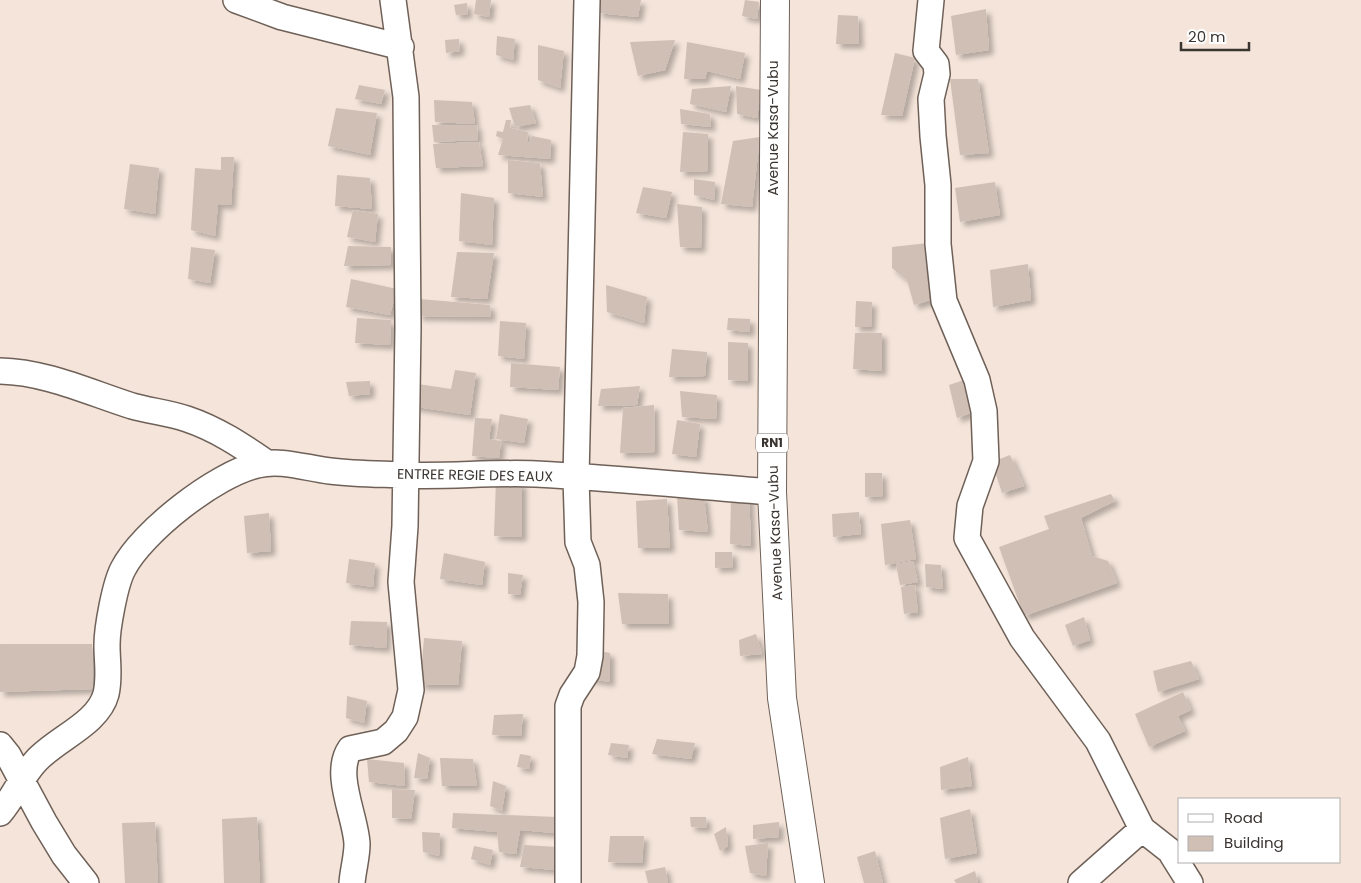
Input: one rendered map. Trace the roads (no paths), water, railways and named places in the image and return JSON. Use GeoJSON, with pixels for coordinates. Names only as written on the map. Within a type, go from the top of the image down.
{"type":"FeatureCollection","features":[{"type":"Feature","properties":{"kind":"highway","name":"Avenue Kasa-Vubu"},"geometry":{"type":"LineString","coordinates":[[775,0],[772,492],[782,698],[810,883]]}},
{"type":"Feature","properties":{"kind":"street"},"geometry":{"type":"LineString","coordinates":[[236,0],[282,17],[401,47]]}},
{"type":"Feature","properties":{"kind":"street"},"geometry":{"type":"LineString","coordinates":[[352,883],[357,845],[345,781],[344,768],[348,752],[350,749],[383,742],[396,731],[405,717],[411,690],[401,582],[405,476],[408,155],[406,97],[401,47],[393,0]]}},
{"type":"Feature","properties":{"kind":"street"},"geometry":{"type":"LineString","coordinates":[[568,883],[568,706],[572,695],[587,672],[590,656],[591,602],[587,565],[578,542],[576,478],[587,0]]}},
{"type":"Feature","properties":{"kind":"street"},"geometry":{"type":"LineString","coordinates":[[931,0],[926,51],[936,64],[937,74],[932,99],[932,136],[938,185],[938,244],[944,300],[977,380],[984,411],[986,461],[970,506],[967,538],[1022,638],[1098,741],[1142,829],[1170,851],[1190,883]]}},
{"type":"Feature","properties":{"kind":"street"},"geometry":{"type":"LineString","coordinates":[[0,371],[22,371],[133,406],[188,419],[227,436],[267,463]]}},
{"type":"Feature","properties":{"kind":"street"},"geometry":{"type":"LineString","coordinates":[[0,813],[9,803],[21,780],[36,760],[74,729],[90,720],[99,709],[106,695],[110,671],[107,646],[117,584],[123,568],[138,548],[168,518],[222,478],[240,470],[267,463]]}},
{"type":"Feature","properties":{"kind":"street","name":"ENTREE REGIE DES EAUX"},"geometry":{"type":"LineString","coordinates":[[267,463],[290,464],[329,471],[405,476],[535,474],[772,492]]}},
{"type":"Feature","properties":{"kind":"street"},"geometry":{"type":"LineString","coordinates":[[0,745],[8,755],[64,855],[86,883]]}},
{"type":"Feature","properties":{"kind":"street"},"geometry":{"type":"LineString","coordinates":[[1081,883],[1142,829]]}}]}
